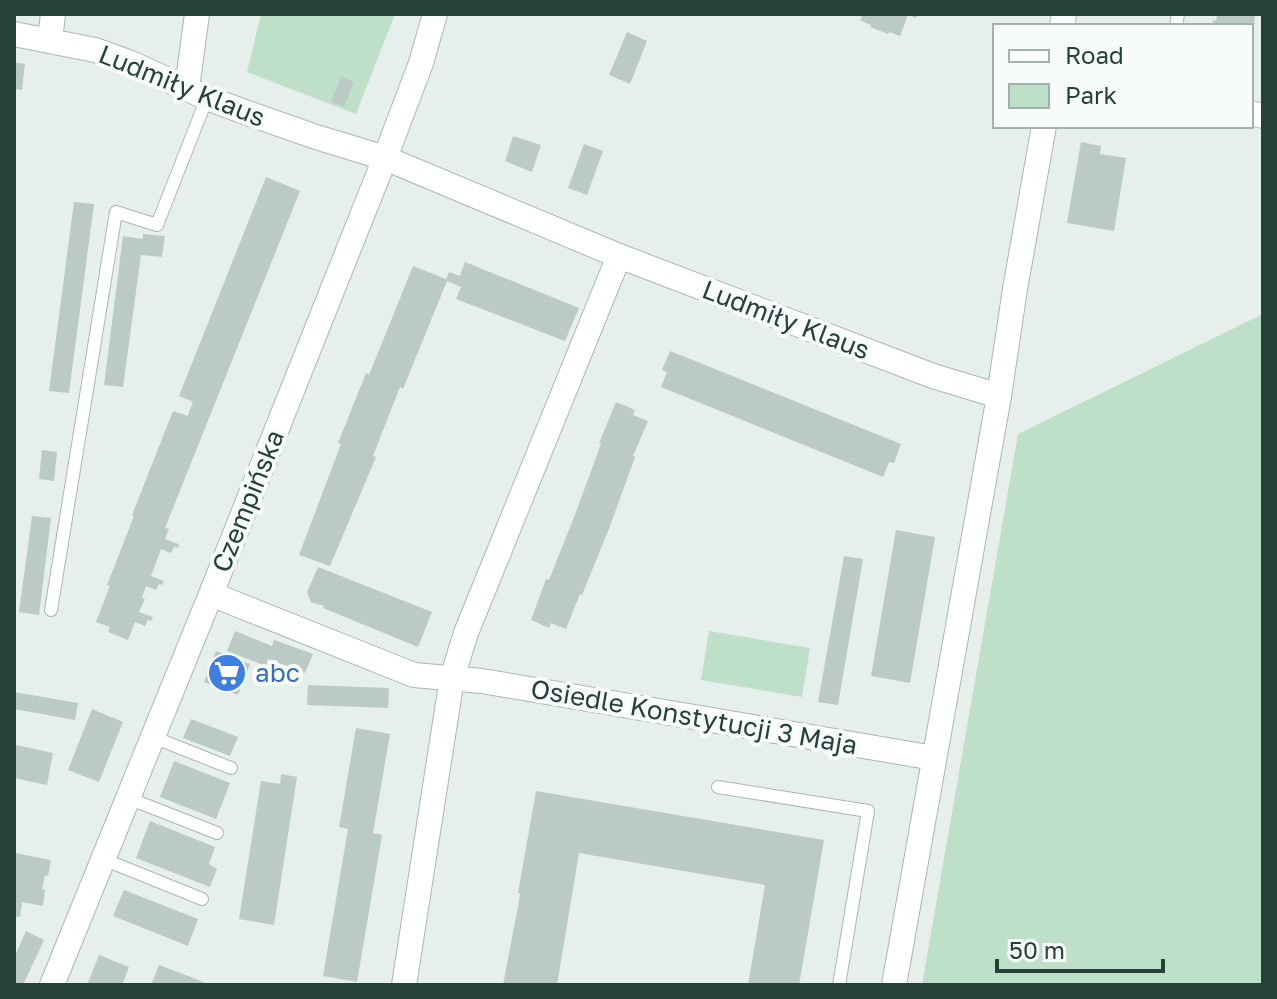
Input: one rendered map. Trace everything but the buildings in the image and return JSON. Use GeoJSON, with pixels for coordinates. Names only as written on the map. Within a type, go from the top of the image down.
{"type":"FeatureCollection","features":[{"type":"Feature","properties":{"kind":"street"},"geometry":{"type":"LineString","coordinates":[[50,40],[53,14]]}},
{"type":"Feature","properties":{"kind":"street"},"geometry":{"type":"LineString","coordinates":[[197,14],[197,93]]}},
{"type":"Feature","properties":{"kind":"street","name":"Czempińska"},"geometry":{"type":"LineString","coordinates":[[52,985],[385,158],[421,63],[435,14]]}},
{"type":"Feature","properties":{"kind":"street","name":"Ludmiły Klaus"},"geometry":{"type":"LineString","coordinates":[[14,34],[95,50],[131,63],[197,93],[316,137],[385,158],[619,256],[933,376],[999,396]]}},
{"type":"Feature","properties":{"kind":"street"},"geometry":{"type":"LineString","coordinates":[[894,985],[1044,128]]}},
{"type":"Feature","properties":{"kind":"street"},"geometry":{"type":"LineString","coordinates":[[404,985],[452,678],[466,633],[619,256]]}},
{"type":"Feature","properties":{"kind":"street","name":"Osiedle Konstytucji 3 Maja"},"geometry":{"type":"LineString","coordinates":[[211,594],[414,675],[482,681],[934,758]]}},
{"type":"Feature","properties":{"kind":"lane"},"geometry":{"type":"LineString","coordinates":[[51,610],[116,212],[157,225],[197,93]]}},
{"type":"Feature","properties":{"kind":"lane"},"geometry":{"type":"LineString","coordinates":[[153,737],[231,768]]}},
{"type":"Feature","properties":{"kind":"lane"},"geometry":{"type":"LineString","coordinates":[[718,787],[868,811],[839,985]]}},
{"type":"Feature","properties":{"kind":"lane"},"geometry":{"type":"LineString","coordinates":[[128,798],[217,833]]}},
{"type":"Feature","properties":{"kind":"lane"},"geometry":{"type":"LineString","coordinates":[[103,859],[202,899]]}},
{"type":"Feature","properties":{"kind":"green space"},"geometry":{"type":"Polygon","coordinates":[[[261,14],[395,14],[356,114],[247,72],[261,14]]]}},
{"type":"Feature","properties":{"kind":"green space"},"geometry":{"type":"Polygon","coordinates":[[[1263,314],[1263,985],[922,985],[1018,434],[1263,314]]]}},
{"type":"Feature","properties":{"kind":"green space"},"geometry":{"type":"Polygon","coordinates":[[[709,631],[810,648],[802,697],[701,680],[709,631]]]}},
{"type":"Feature","properties":{"kind":"place","name":"abc"},"geometry":{"type":"Point","coordinates":[227,673]}}]}
